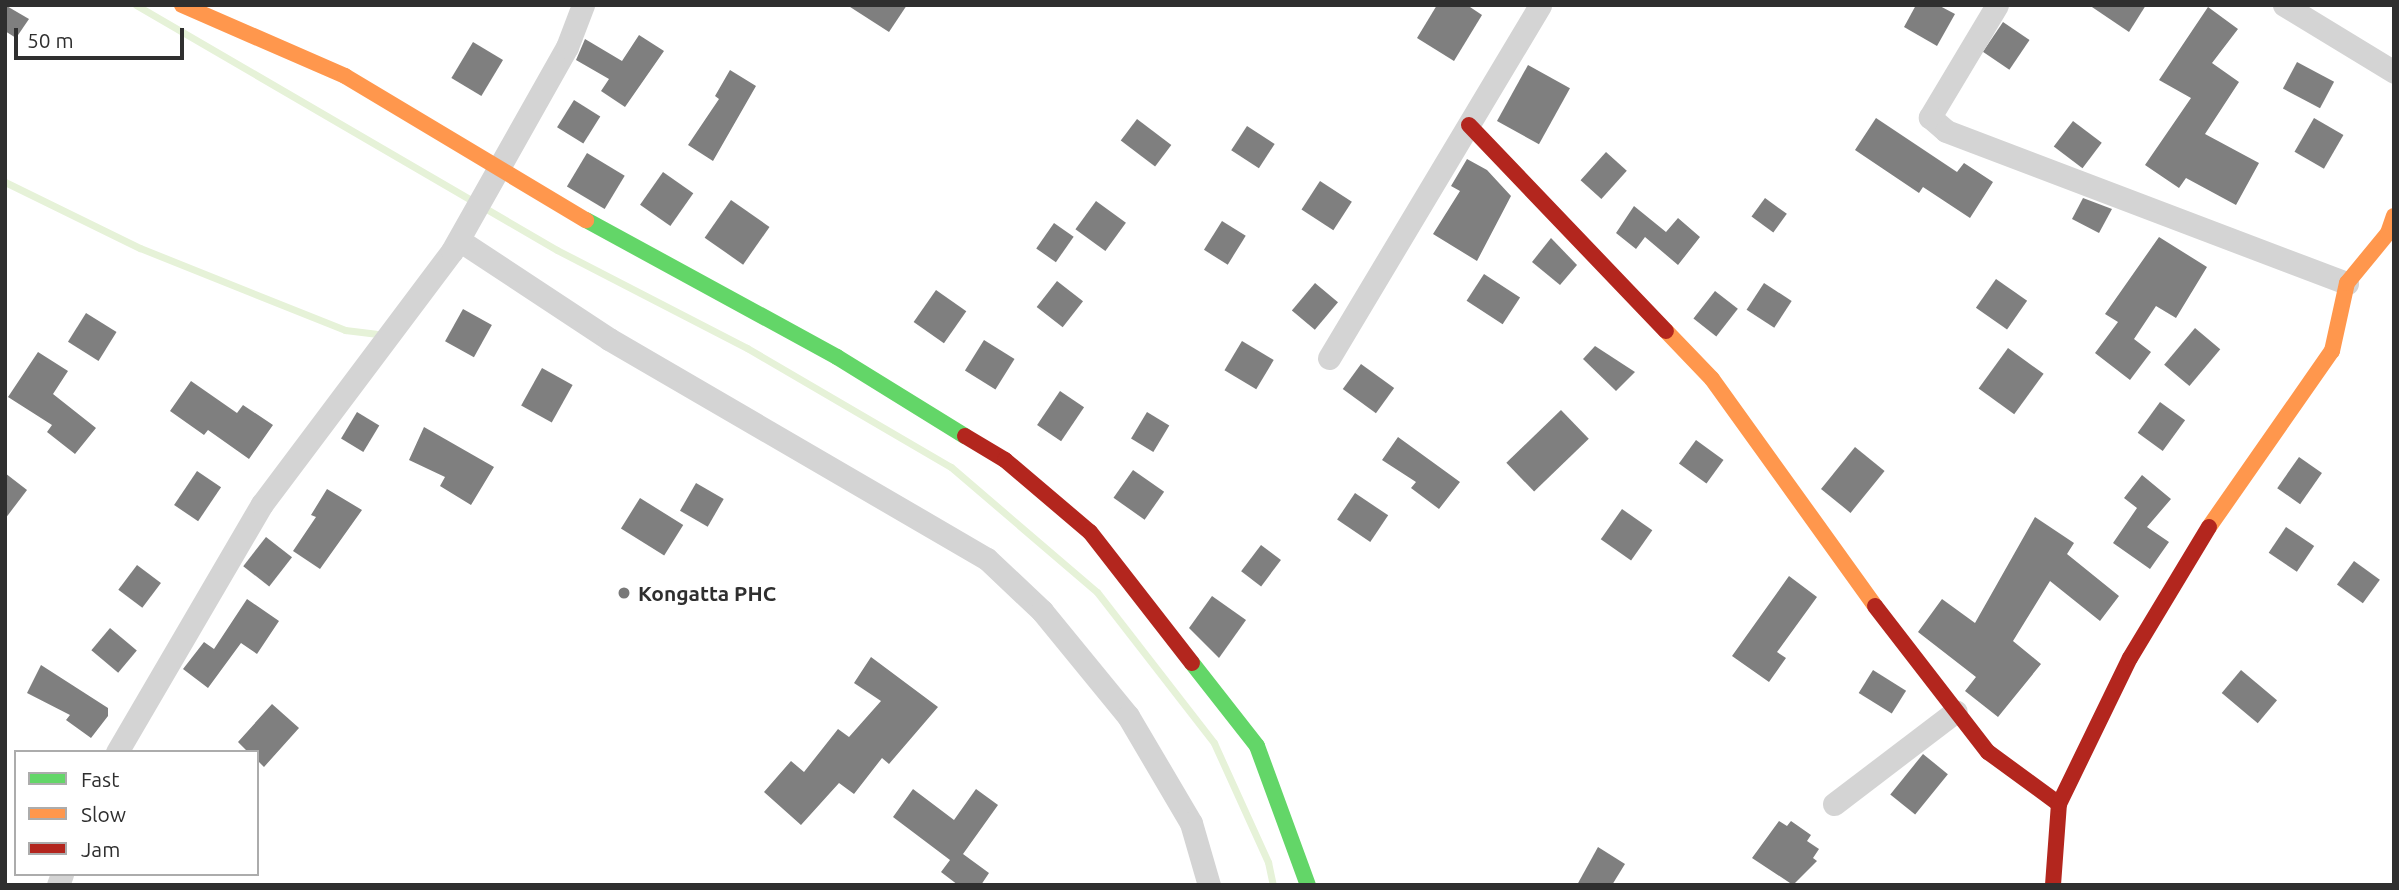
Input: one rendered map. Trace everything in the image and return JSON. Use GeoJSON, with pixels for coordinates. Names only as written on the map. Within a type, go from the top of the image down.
{"type":"FeatureCollection","features":[{"type":"Feature","properties":{"kind":"street"},"geometry":{"type":"LineString","coordinates":[[118,750],[262,504],[397,329],[458,240],[567,47],[583,5]]}},
{"type":"Feature","properties":{"kind":"street"},"geometry":{"type":"LineString","coordinates":[[1329,358],[1540,5]]}},
{"type":"Feature","properties":{"kind":"street"},"geometry":{"type":"LineString","coordinates":[[1997,5],[1930,117],[1946,131],[2347,283]]}},
{"type":"Feature","properties":{"kind":"street"},"geometry":{"type":"LineString","coordinates":[[2284,5],[2394,72]]}},
{"type":"Feature","properties":{"kind":"street"},"geometry":{"type":"LineString","coordinates":[[192,8],[345,76],[495,178],[837,357],[993,453],[1090,532],[1257,746],[1308,885]]}},
{"type":"Feature","properties":{"kind":"street"},"geometry":{"type":"LineString","coordinates":[[1469,125],[1712,379],[1846,569],[1989,752],[2059,804]]}},
{"type":"Feature","properties":{"kind":"street"},"geometry":{"type":"LineString","coordinates":[[2053,885],[2059,804],[2130,658],[2199,541],[2332,351],[2347,283],[2388,233],[2394,216]]}},
{"type":"Feature","properties":{"kind":"street"},"geometry":{"type":"LineString","coordinates":[[458,240],[609,339],[987,559],[1042,611],[1128,716],[1191,823],[1209,885]]}},
{"type":"Feature","properties":{"kind":"street"},"geometry":{"type":"LineString","coordinates":[[1834,804],[1956,711]]}},
{"type":"Feature","properties":{"kind":"building"},"geometry":{"type":"Polygon","coordinates":[[[5,5],[29,19],[16,38],[5,31],[5,5]]]}},
{"type":"Feature","properties":{"kind":"building"},"geometry":{"type":"Polygon","coordinates":[[[847,5],[907,5],[889,32],[847,5]]]}},
{"type":"Feature","properties":{"kind":"building"},"geometry":{"type":"Polygon","coordinates":[[[1437,5],[1467,5],[1482,15],[1454,61],[1417,38],[1437,5]]]}},
{"type":"Feature","properties":{"kind":"building"},"geometry":{"type":"Polygon","coordinates":[[[1916,5],[1938,5],[1955,14],[1937,46],[1904,27],[1916,5]]]}},
{"type":"Feature","properties":{"kind":"building"},"geometry":{"type":"Polygon","coordinates":[[[2089,5],[2146,5],[2129,32],[2089,5]]]}},
{"type":"Feature","properties":{"kind":"building"},"geometry":{"type":"Polygon","coordinates":[[[2208,7],[2238,29],[2212,63],[2239,82],[2205,134],[2259,163],[2236,205],[2186,178],[2179,188],[2145,165],[2191,98],[2159,80],[2208,7]]]}},
{"type":"Feature","properties":{"kind":"building"},"geometry":{"type":"Polygon","coordinates":[[[2003,22],[2030,40],[2009,70],[1983,52],[2003,22]]]}},
{"type":"Feature","properties":{"kind":"building"},"geometry":{"type":"Polygon","coordinates":[[[639,35],[664,51],[625,107],[601,91],[609,79],[576,60],[585,39],[622,61],[639,35]]]}},
{"type":"Feature","properties":{"kind":"building"},"geometry":{"type":"Polygon","coordinates":[[[473,42],[503,60],[481,96],[451,78],[473,42]]]}},
{"type":"Feature","properties":{"kind":"building"},"geometry":{"type":"Polygon","coordinates":[[[2297,62],[2334,82],[2320,108],[2283,88],[2297,62]]]}},
{"type":"Feature","properties":{"kind":"building"},"geometry":{"type":"Polygon","coordinates":[[[1528,65],[1570,88],[1539,144],[1497,121],[1528,65]]]}},
{"type":"Feature","properties":{"kind":"building"},"geometry":{"type":"Polygon","coordinates":[[[730,70],[756,86],[713,161],[688,145],[719,99],[715,96],[730,70]]]}},
{"type":"Feature","properties":{"kind":"building"},"geometry":{"type":"Polygon","coordinates":[[[574,100],[600,116],[583,144],[557,127],[574,100]]]}},
{"type":"Feature","properties":{"kind":"building"},"geometry":{"type":"Polygon","coordinates":[[[1876,118],[1957,172],[1964,163],[1993,182],[1970,218],[1923,187],[1919,193],[1855,150],[1876,118]]]}},
{"type":"Feature","properties":{"kind":"building"},"geometry":{"type":"Polygon","coordinates":[[[2314,118],[2343,135],[2324,169],[2294,152],[2314,118]]]}},
{"type":"Feature","properties":{"kind":"building"},"geometry":{"type":"Polygon","coordinates":[[[1137,119],[1171,145],[1155,166],[1121,141],[1137,119]]]}},
{"type":"Feature","properties":{"kind":"building"},"geometry":{"type":"Polygon","coordinates":[[[2073,121],[2102,143],[2082,168],[2054,147],[2073,121]]]}},
{"type":"Feature","properties":{"kind":"building"},"geometry":{"type":"Polygon","coordinates":[[[1247,126],[1275,144],[1259,168],[1231,150],[1247,126]]]}},
{"type":"Feature","properties":{"kind":"building"},"geometry":{"type":"Polygon","coordinates":[[[1606,152],[1627,171],[1601,199],[1581,180],[1606,152]]]}},
{"type":"Feature","properties":{"kind":"building"},"geometry":{"type":"Polygon","coordinates":[[[587,153],[625,176],[605,209],[567,186],[587,153]]]}},
{"type":"Feature","properties":{"kind":"building"},"geometry":{"type":"Polygon","coordinates":[[[1467,159],[1487,170],[1511,196],[1477,261],[1433,234],[1460,191],[1451,186],[1467,159]]]}},
{"type":"Feature","properties":{"kind":"building"},"geometry":{"type":"Polygon","coordinates":[[[663,172],[693,193],[670,226],[640,205],[663,172]]]}},
{"type":"Feature","properties":{"kind":"building"},"geometry":{"type":"Polygon","coordinates":[[[1320,181],[1352,202],[1333,230],[1301,210],[1320,181]]]}},
{"type":"Feature","properties":{"kind":"building"},"geometry":{"type":"Polygon","coordinates":[[[1765,198],[1787,214],[1773,232],[1751,217],[1765,198]]]}},
{"type":"Feature","properties":{"kind":"building"},"geometry":{"type":"Polygon","coordinates":[[[2083,198],[2112,209],[2099,233],[2072,219],[2083,198]]]}},
{"type":"Feature","properties":{"kind":"building"},"geometry":{"type":"Polygon","coordinates":[[[731,200],[770,227],[743,265],[705,238],[731,200]]]}},
{"type":"Feature","properties":{"kind":"building"},"geometry":{"type":"Polygon","coordinates":[[[1096,201],[1126,223],[1105,251],[1075,229],[1096,201]]]}},
{"type":"Feature","properties":{"kind":"building"},"geometry":{"type":"Polygon","coordinates":[[[1634,206],[1666,232],[1678,218],[1700,237],[1678,265],[1645,237],[1636,249],[1616,233],[1634,206]]]}},
{"type":"Feature","properties":{"kind":"building"},"geometry":{"type":"Polygon","coordinates":[[[1222,221],[1246,236],[1228,265],[1204,250],[1222,221]]]}},
{"type":"Feature","properties":{"kind":"building"},"geometry":{"type":"Polygon","coordinates":[[[1054,223],[1074,237],[1056,262],[1036,248],[1054,223]]]}},
{"type":"Feature","properties":{"kind":"building"},"geometry":{"type":"Polygon","coordinates":[[[2159,237],[2207,267],[2176,318],[2156,306],[2134,339],[2151,352],[2130,380],[2095,353],[2118,322],[2105,314],[2159,237]]]}},
{"type":"Feature","properties":{"kind":"building"},"geometry":{"type":"Polygon","coordinates":[[[1551,238],[1577,265],[1560,285],[1532,262],[1551,238]]]}},
{"type":"Feature","properties":{"kind":"building"},"geometry":{"type":"Polygon","coordinates":[[[1484,274],[1520,297],[1503,324],[1467,301],[1484,274]]]}},
{"type":"Feature","properties":{"kind":"building"},"geometry":{"type":"Polygon","coordinates":[[[1996,279],[2027,301],[2007,329],[1976,308],[1996,279]]]}},
{"type":"Feature","properties":{"kind":"building"},"geometry":{"type":"Polygon","coordinates":[[[1057,281],[1083,301],[1063,327],[1037,307],[1057,281]]]}},
{"type":"Feature","properties":{"kind":"building"},"geometry":{"type":"Polygon","coordinates":[[[1315,283],[1338,302],[1315,330],[1292,311],[1315,283]]]}},
{"type":"Feature","properties":{"kind":"building"},"geometry":{"type":"Polygon","coordinates":[[[1764,283],[1792,301],[1774,328],[1747,310],[1764,283]]]}},
{"type":"Feature","properties":{"kind":"building"},"geometry":{"type":"Polygon","coordinates":[[[936,290],[966,311],[944,343],[914,322],[936,290]]]}},
{"type":"Feature","properties":{"kind":"building"},"geometry":{"type":"Polygon","coordinates":[[[1715,291],[1738,309],[1716,336],[1693,319],[1715,291]]]}},
{"type":"Feature","properties":{"kind":"building"},"geometry":{"type":"Polygon","coordinates":[[[463,309],[492,325],[474,357],[445,341],[463,309]]]}},
{"type":"Feature","properties":{"kind":"building"},"geometry":{"type":"Polygon","coordinates":[[[86,313],[117,332],[99,361],[68,342],[86,313]]]}},
{"type":"Feature","properties":{"kind":"building"},"geometry":{"type":"Polygon","coordinates":[[[2195,328],[2220,349],[2189,386],[2164,365],[2195,328]]]}},
{"type":"Feature","properties":{"kind":"building"},"geometry":{"type":"Polygon","coordinates":[[[984,340],[1015,359],[995,390],[965,371],[984,340]]]}},
{"type":"Feature","properties":{"kind":"building"},"geometry":{"type":"Polygon","coordinates":[[[1242,341],[1274,360],[1256,389],[1224,370],[1242,341]]]}},
{"type":"Feature","properties":{"kind":"building"},"geometry":{"type":"Polygon","coordinates":[[[1595,346],[1635,372],[1616,391],[1583,359],[1595,346]]]}},
{"type":"Feature","properties":{"kind":"building"},"geometry":{"type":"Polygon","coordinates":[[[2008,348],[2044,374],[2014,414],[1979,388],[2008,348]]]}},
{"type":"Feature","properties":{"kind":"building"},"geometry":{"type":"Polygon","coordinates":[[[38,352],[68,371],[53,394],[96,428],[75,454],[47,432],[52,425],[8,397],[38,352]]]}},
{"type":"Feature","properties":{"kind":"building"},"geometry":{"type":"Polygon","coordinates":[[[1361,364],[1394,388],[1376,413],[1343,389],[1361,364]]]}},
{"type":"Feature","properties":{"kind":"building"},"geometry":{"type":"Polygon","coordinates":[[[542,368],[573,385],[552,423],[521,406],[542,368]]]}},
{"type":"Feature","properties":{"kind":"building"},"geometry":{"type":"Polygon","coordinates":[[[191,381],[237,413],[243,405],[273,425],[249,459],[208,430],[204,435],[170,411],[191,381]]]}},
{"type":"Feature","properties":{"kind":"building"},"geometry":{"type":"Polygon","coordinates":[[[1060,391],[1084,407],[1061,441],[1037,425],[1060,391]]]}},
{"type":"Feature","properties":{"kind":"building"},"geometry":{"type":"Polygon","coordinates":[[[2160,402],[2185,420],[2163,451],[2138,433],[2160,402]]]}},
{"type":"Feature","properties":{"kind":"building"},"geometry":{"type":"Polygon","coordinates":[[[1561,410],[1589,439],[1534,492],[1506,463],[1561,410]]]}},
{"type":"Feature","properties":{"kind":"building"},"geometry":{"type":"Polygon","coordinates":[[[357,412],[379,425],[363,452],[341,439],[357,412]]]}},
{"type":"Feature","properties":{"kind":"building"},"geometry":{"type":"Polygon","coordinates":[[[1147,412],[1169,425],[1153,452],[1131,439],[1147,412]]]}},
{"type":"Feature","properties":{"kind":"building"},"geometry":{"type":"Polygon","coordinates":[[[424,427],[494,467],[471,505],[440,486],[445,477],[409,460],[424,427]]]}},
{"type":"Feature","properties":{"kind":"building"},"geometry":{"type":"Polygon","coordinates":[[[1398,437],[1460,482],[1439,509],[1411,488],[1416,482],[1382,460],[1398,437]]]}},
{"type":"Feature","properties":{"kind":"building"},"geometry":{"type":"Polygon","coordinates":[[[1696,440],[1724,460],[1706,483],[1679,463],[1696,440]]]}},
{"type":"Feature","properties":{"kind":"building"},"geometry":{"type":"Polygon","coordinates":[[[1855,447],[1885,471],[1851,513],[1821,489],[1855,447]]]}},
{"type":"Feature","properties":{"kind":"building"},"geometry":{"type":"Polygon","coordinates":[[[2299,457],[2322,473],[2300,504],[2277,488],[2299,457]]]}},
{"type":"Feature","properties":{"kind":"building"},"geometry":{"type":"Polygon","coordinates":[[[1133,470],[1164,492],[1145,520],[1113,498],[1133,470]]]}},
{"type":"Feature","properties":{"kind":"building"},"geometry":{"type":"Polygon","coordinates":[[[197,471],[221,487],[198,521],[174,505],[197,471]]]}},
{"type":"Feature","properties":{"kind":"building"},"geometry":{"type":"Polygon","coordinates":[[[5,473],[27,490],[5,519],[5,473]]]}},
{"type":"Feature","properties":{"kind":"building"},"geometry":{"type":"Polygon","coordinates":[[[2142,475],[2171,499],[2147,527],[2169,542],[2150,569],[2113,543],[2137,508],[2124,498],[2142,475]]]}},
{"type":"Feature","properties":{"kind":"building"},"geometry":{"type":"Polygon","coordinates":[[[696,483],[724,499],[708,527],[680,511],[696,483]]]}},
{"type":"Feature","properties":{"kind":"building"},"geometry":{"type":"Polygon","coordinates":[[[327,489],[362,510],[320,569],[293,551],[316,517],[311,515],[327,489]]]}},
{"type":"Feature","properties":{"kind":"building"},"geometry":{"type":"Polygon","coordinates":[[[1355,493],[1388,515],[1370,542],[1337,520],[1355,493]]]}},
{"type":"Feature","properties":{"kind":"building"},"geometry":{"type":"Polygon","coordinates":[[[640,498],[683,525],[664,556],[621,529],[640,498]]]}},
{"type":"Feature","properties":{"kind":"building"},"geometry":{"type":"Polygon","coordinates":[[[1622,509],[1652,530],[1631,561],[1601,539],[1622,509]]]}},
{"type":"Feature","properties":{"kind":"building"},"geometry":{"type":"Polygon","coordinates":[[[2035,517],[2074,543],[2067,554],[2119,596],[2100,621],[2050,581],[2013,641],[2041,664],[1998,717],[1965,691],[1976,677],[1918,632],[1942,599],[1975,623],[2035,517]]]}},
{"type":"Feature","properties":{"kind":"building"},"geometry":{"type":"Polygon","coordinates":[[[2286,527],[2314,546],[2297,572],[2269,553],[2286,527]]]}},
{"type":"Feature","properties":{"kind":"building"},"geometry":{"type":"Polygon","coordinates":[[[266,537],[292,557],[269,586],[243,566],[266,537]]]}},
{"type":"Feature","properties":{"kind":"building"},"geometry":{"type":"Polygon","coordinates":[[[1261,545],[1281,560],[1261,586],[1241,571],[1261,545]]]}},
{"type":"Feature","properties":{"kind":"building"},"geometry":{"type":"Polygon","coordinates":[[[2354,561],[2380,580],[2363,603],[2337,584],[2354,561]]]}},
{"type":"Feature","properties":{"kind":"building"},"geometry":{"type":"Polygon","coordinates":[[[137,565],[161,583],[142,608],[118,590],[137,565]]]}},
{"type":"Feature","properties":{"kind":"building"},"geometry":{"type":"Polygon","coordinates":[[[1789,576],[1817,597],[1777,652],[1786,658],[1769,682],[1732,656],[1789,576]]]}},
{"type":"Feature","properties":{"kind":"building"},"geometry":{"type":"Polygon","coordinates":[[[1212,596],[1246,620],[1219,658],[1189,628],[1212,596]]]}},
{"type":"Feature","properties":{"kind":"building"},"geometry":{"type":"Polygon","coordinates":[[[247,599],[279,621],[257,654],[241,643],[208,688],[183,669],[204,642],[214,649],[247,599]]]}},
{"type":"Feature","properties":{"kind":"building"},"geometry":{"type":"Polygon","coordinates":[[[110,628],[137,650],[118,673],[91,650],[110,628]]]}},
{"type":"Feature","properties":{"kind":"building"},"geometry":{"type":"Polygon","coordinates":[[[871,657],[938,707],[889,764],[882,758],[854,794],[839,783],[801,825],[764,792],[791,761],[804,772],[838,729],[849,737],[881,701],[854,683],[871,657]]]}},
{"type":"Feature","properties":{"kind":"building"},"geometry":{"type":"Polygon","coordinates":[[[41,665],[108,708],[108,716],[91,738],[66,720],[70,715],[27,693],[41,665]]]}},
{"type":"Feature","properties":{"kind":"building"},"geometry":{"type":"Polygon","coordinates":[[[1873,670],[1906,691],[1892,714],[1859,693],[1873,670]]]}},
{"type":"Feature","properties":{"kind":"building"},"geometry":{"type":"Polygon","coordinates":[[[2241,670],[2277,700],[2258,723],[2222,693],[2241,670]]]}},
{"type":"Feature","properties":{"kind":"building"},"geometry":{"type":"Polygon","coordinates":[[[272,704],[299,728],[264,767],[259,762],[259,750],[246,750],[238,742],[272,704]]]}},
{"type":"Feature","properties":{"kind":"building"},"geometry":{"type":"Polygon","coordinates":[[[1923,754],[1948,774],[1915,815],[1890,794],[1923,754]]]}},
{"type":"Feature","properties":{"kind":"building"},"geometry":{"type":"Polygon","coordinates":[[[913,789],[954,820],[976,789],[998,805],[963,854],[989,873],[981,885],[958,885],[941,872],[950,860],[893,817],[913,789]]]}},
{"type":"Feature","properties":{"kind":"building"},"geometry":{"type":"Polygon","coordinates":[[[1779,821],[1787,826],[1791,821],[1811,835],[1807,841],[1819,849],[1813,858],[1817,861],[1793,885],[1752,858],[1779,821]]]}},
{"type":"Feature","properties":{"kind":"building"},"geometry":{"type":"Polygon","coordinates":[[[1598,847],[1625,864],[1612,885],[1577,885],[1598,847]]]}},
{"type":"Feature","properties":{"kind":"waterway"},"geometry":{"type":"LineString","coordinates":[[136,5],[557,250],[747,348],[951,467],[1097,592],[1214,743],[1268,862],[1273,885]]}},
{"type":"Feature","properties":{"kind":"waterway"},"geometry":{"type":"LineString","coordinates":[[5,182],[140,248],[345,330],[376,334]]}},
{"type":"Feature","properties":{"kind":"traffic: fast"},"geometry":{"type":"LineString","coordinates":[[586,220],[837,357],[965,436]]}},
{"type":"Feature","properties":{"kind":"traffic: fast"},"geometry":{"type":"LineString","coordinates":[[1192,663],[1257,746],[1308,885]]}},
{"type":"Feature","properties":{"kind":"traffic: slow"},"geometry":{"type":"LineString","coordinates":[[182,5],[345,76],[586,220]]}},
{"type":"Feature","properties":{"kind":"traffic: slow"},"geometry":{"type":"LineString","coordinates":[[2209,527],[2332,351],[2347,283],[2388,233],[2394,216]]}},
{"type":"Feature","properties":{"kind":"traffic: slow"},"geometry":{"type":"LineString","coordinates":[[1666,331],[1712,379],[1875,606]]}},
{"type":"Feature","properties":{"kind":"traffic: jam"},"geometry":{"type":"LineString","coordinates":[[1469,125],[1666,331]]}},
{"type":"Feature","properties":{"kind":"traffic: jam"},"geometry":{"type":"LineString","coordinates":[[965,436],[1005,460],[1090,532],[1192,663]]}},
{"type":"Feature","properties":{"kind":"traffic: jam"},"geometry":{"type":"LineString","coordinates":[[2053,885],[2059,804],[2130,658],[2209,527]]}},
{"type":"Feature","properties":{"kind":"traffic: jam"},"geometry":{"type":"LineString","coordinates":[[1875,606],[1988,752],[2059,804]]}},
{"type":"Feature","properties":{"kind":"place","name":"Kongatta PHC"},"geometry":{"type":"Point","coordinates":[624,593]}}]}
